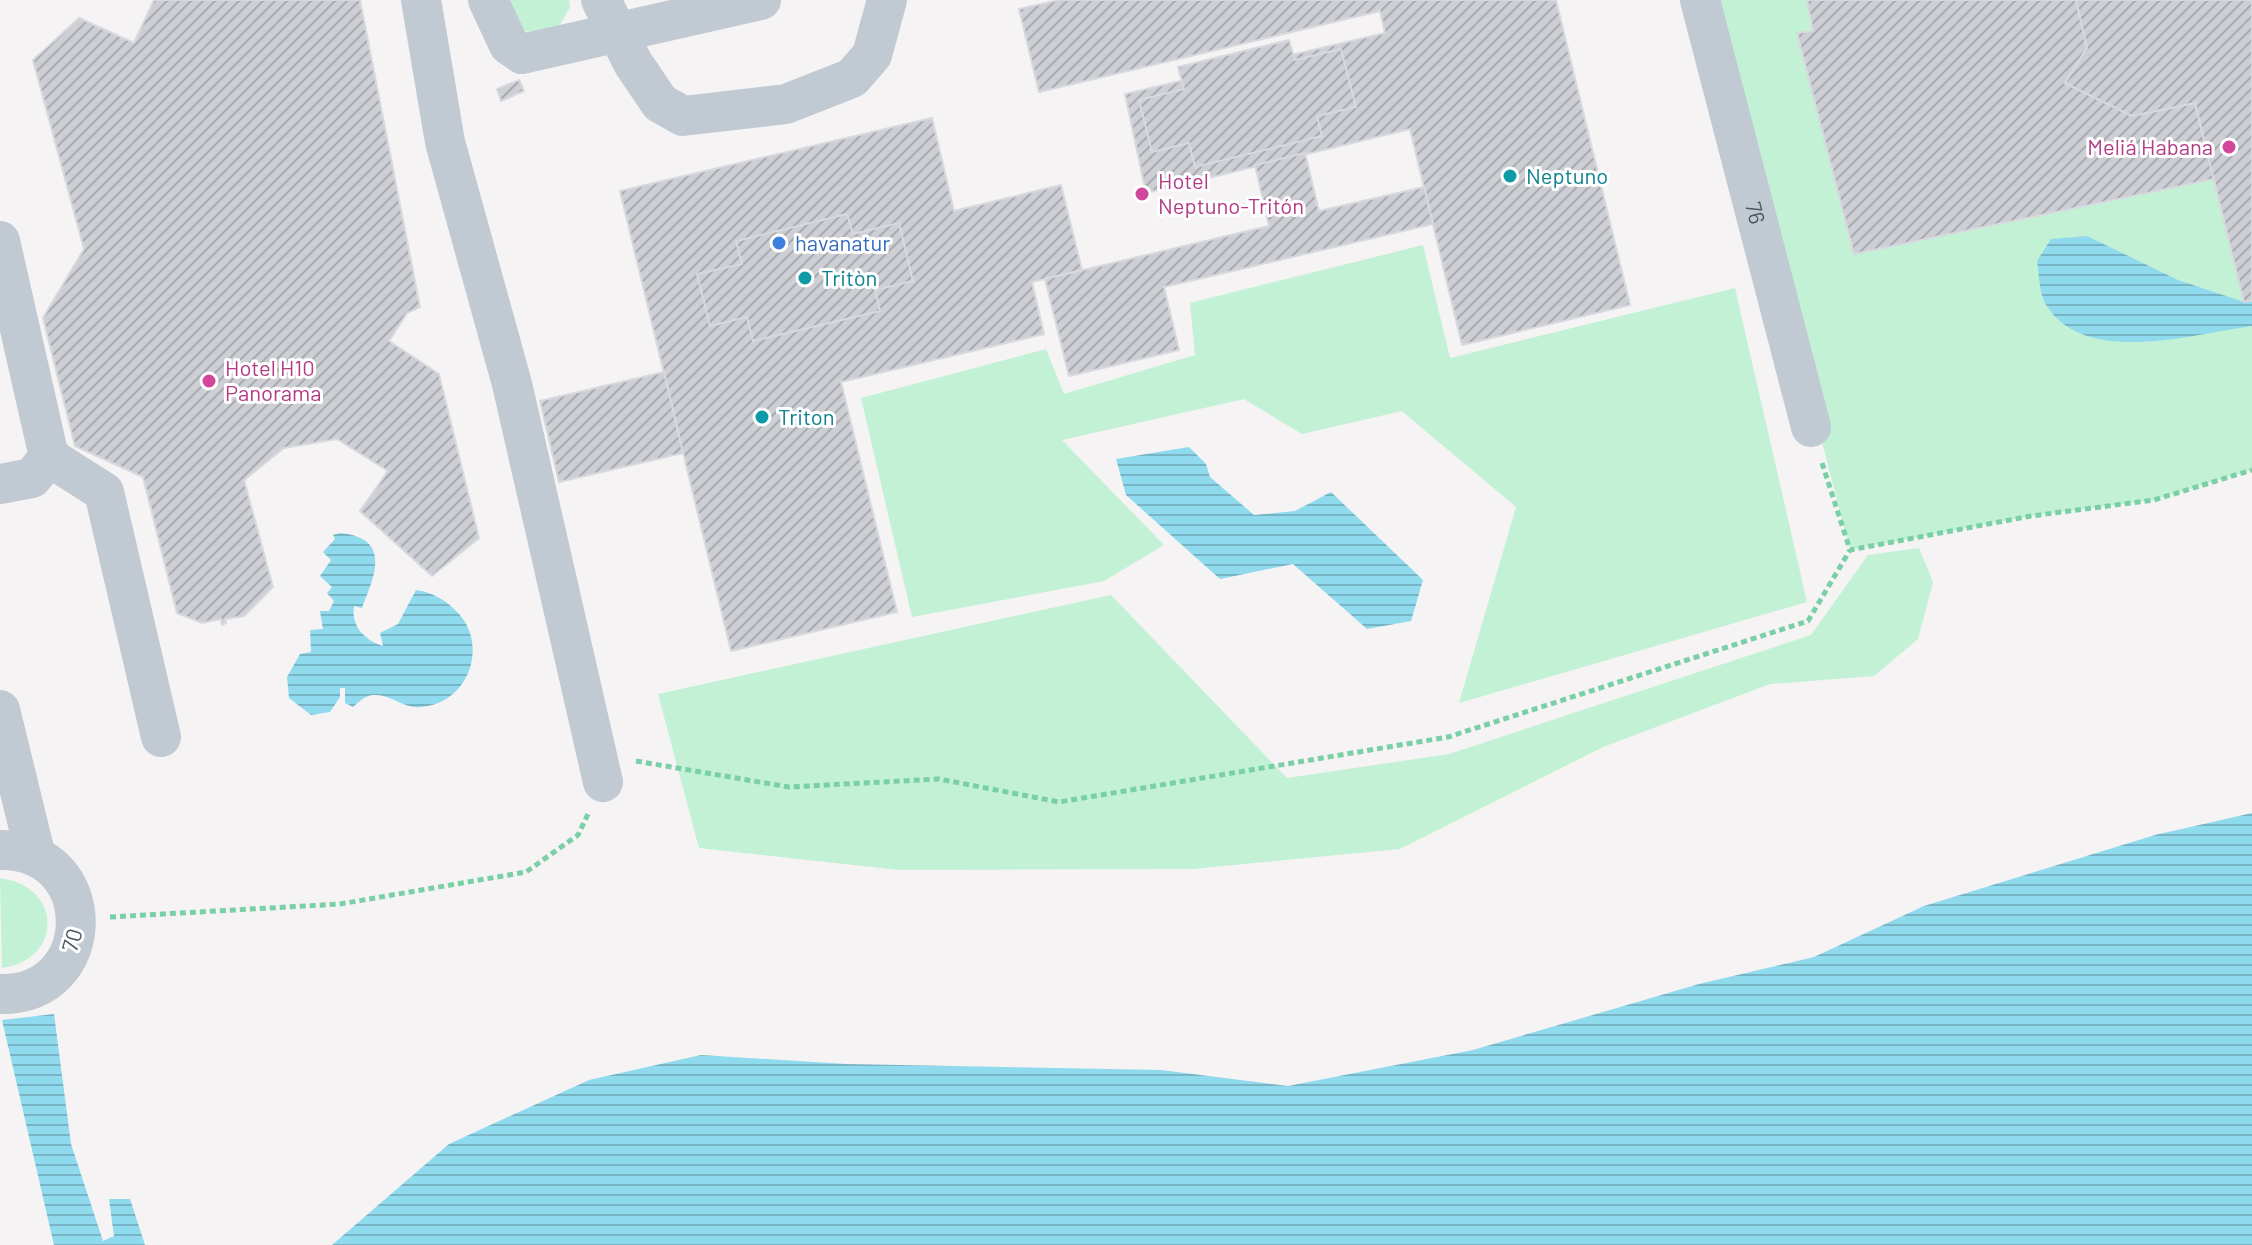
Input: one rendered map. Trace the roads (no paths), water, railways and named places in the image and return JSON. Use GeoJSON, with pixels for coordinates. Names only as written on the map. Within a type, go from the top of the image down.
{"type":"FeatureCollection","features":[{"type":"Feature","properties":{"kind":"street"},"geometry":{"type":"LineString","coordinates":[[421,0],[445,142],[512,384],[603,782]]}},
{"type":"Feature","properties":{"kind":"street"},"geometry":{"type":"LineString","coordinates":[[488,0],[509,45],[522,54],[610,17],[761,0]]}},
{"type":"Feature","properties":{"kind":"street"},"geometry":{"type":"LineString","coordinates":[[610,17],[660,103],[683,116],[786,104],[852,78],[872,55],[887,0]]}},
{"type":"Feature","properties":{"kind":"street","name":"76"},"geometry":{"type":"LineString","coordinates":[[1700,0],[1811,427]]}},
{"type":"Feature","properties":{"kind":"street"},"geometry":{"type":"LineString","coordinates":[[0,247],[49,457],[104,492],[161,737]]}},
{"type":"Feature","properties":{"kind":"street"},"geometry":{"type":"LineString","coordinates":[[0,484],[32,478],[49,457]]}},
{"type":"Feature","properties":{"kind":"street","name":"70"},"geometry":{"type":"LineString","coordinates":[[0,710],[18,854],[57,872],[71,893],[78,920],[66,962],[49,980],[28,991],[0,994]]}},
{"type":"Feature","properties":{"kind":"water"},"geometry":{"type":"Polygon","coordinates":[[[2087,236],[2178,280],[2244,302],[2252,301],[2252,326],[2141,342],[2111,341],[2085,335],[2062,323],[2043,299],[2037,261],[2051,239],[2087,236]]]}},
{"type":"Feature","properties":{"kind":"water"},"geometry":{"type":"Polygon","coordinates":[[[1189,447],[1206,464],[1210,477],[1254,515],[1295,511],[1331,492],[1423,580],[1411,621],[1367,629],[1293,564],[1220,579],[1126,495],[1116,459],[1189,447]]]}},
{"type":"Feature","properties":{"kind":"water"},"geometry":{"type":"Polygon","coordinates":[[[333,535],[357,536],[373,551],[375,561],[371,584],[362,608],[354,606],[357,626],[370,640],[383,646],[380,633],[398,624],[416,590],[439,598],[459,614],[468,628],[472,658],[461,685],[451,696],[437,704],[415,707],[371,695],[353,707],[345,703],[345,688],[340,688],[340,697],[330,712],[311,715],[289,698],[287,677],[300,654],[311,652],[310,630],[323,629],[320,611],[329,611],[334,601],[327,593],[332,587],[320,576],[331,560],[323,552],[335,539],[333,535]]]}},
{"type":"Feature","properties":{"kind":"water"},"geometry":{"type":"Polygon","coordinates":[[[2252,813],[2252,1245],[332,1245],[449,1144],[589,1080],[701,1055],[847,1064],[1161,1070],[1288,1086],[1473,1050],[1699,984],[1814,957],[1924,906],[2155,835],[2252,813]]]}},
{"type":"Feature","properties":{"kind":"water"},"geometry":{"type":"Polygon","coordinates":[[[54,1014],[71,1144],[103,1241],[114,1236],[109,1199],[130,1199],[145,1245],[54,1245],[2,1020],[54,1014]]]}},
{"type":"Feature","properties":{"kind":"place","name":"Meliá Habana"},"geometry":{"type":"Point","coordinates":[2229,147]}},
{"type":"Feature","properties":{"kind":"place","name":"Neptuno"},"geometry":{"type":"Point","coordinates":[1510,176]}},
{"type":"Feature","properties":{"kind":"place","name":"Hotel Neptuno-Tritón"},"geometry":{"type":"Point","coordinates":[1142,194]}},
{"type":"Feature","properties":{"kind":"place","name":"havanatur"},"geometry":{"type":"Point","coordinates":[779,243]}},
{"type":"Feature","properties":{"kind":"place","name":"Tritòn"},"geometry":{"type":"Point","coordinates":[805,278]}},
{"type":"Feature","properties":{"kind":"place","name":"Hotel H10 Panorama"},"geometry":{"type":"Point","coordinates":[209,381]}},
{"type":"Feature","properties":{"kind":"place","name":"Triton"},"geometry":{"type":"Point","coordinates":[762,417]}}]}
